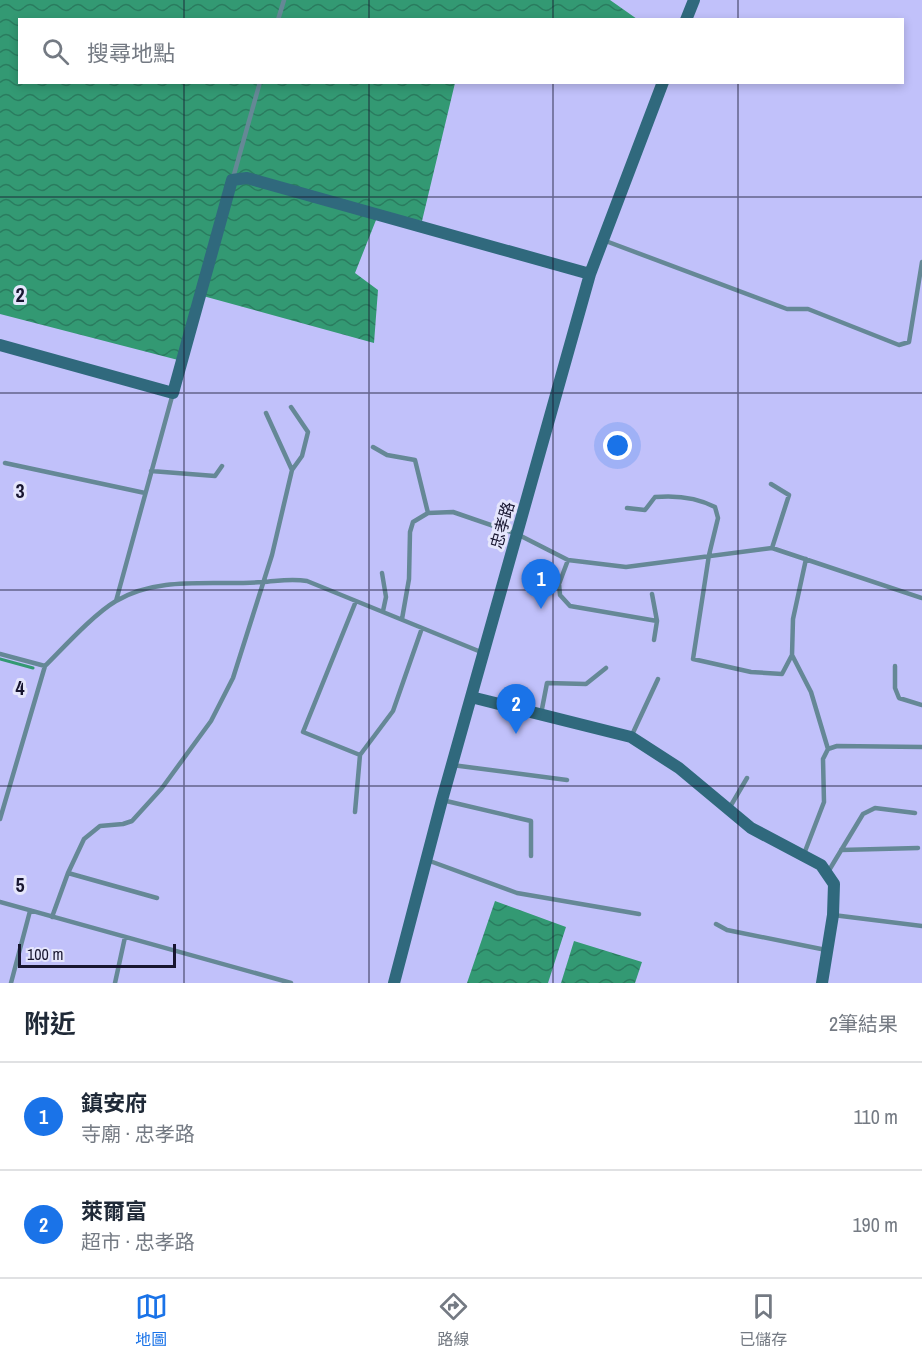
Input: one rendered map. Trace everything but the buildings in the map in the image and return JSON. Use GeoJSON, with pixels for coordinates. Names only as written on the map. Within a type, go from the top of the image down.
{"type":"FeatureCollection","features":[{"type":"Feature","properties":{"kind":"street"},"geometry":{"type":"LineString","coordinates":[[687,18],[694,0]]}},
{"type":"Feature","properties":{"kind":"street","name":"忠孝路"},"geometry":{"type":"LineString","coordinates":[[394,983],[442,800],[590,274],[662,84]]}},
{"type":"Feature","properties":{"kind":"street"},"geometry":{"type":"LineString","coordinates":[[0,345],[172,393],[232,180],[247,178],[590,274]]}},
{"type":"Feature","properties":{"kind":"street"},"geometry":{"type":"LineString","coordinates":[[471,697],[631,737],[679,768],[751,828],[804,854],[828,872],[834,884],[833,915],[822,983]]}},
{"type":"Feature","properties":{"kind":"lane"},"geometry":{"type":"LineString","coordinates":[[280,18],[284,0]]}},
{"type":"Feature","properties":{"kind":"lane"},"geometry":{"type":"LineString","coordinates":[[232,180],[260,84]]}},
{"type":"Feature","properties":{"kind":"lane"},"geometry":{"type":"LineString","coordinates":[[602,239],[788,309],[808,309],[899,345],[909,342],[922,262]]}},
{"type":"Feature","properties":{"kind":"lane"},"geometry":{"type":"LineString","coordinates":[[116,601],[172,393]]}},
{"type":"Feature","properties":{"kind":"lane"},"geometry":{"type":"LineString","coordinates":[[52,917],[68,873],[84,839],[100,825],[123,825],[137,815],[162,788],[210,721],[233,678],[272,555],[292,470],[302,456],[308,432],[291,407]]}},
{"type":"Feature","properties":{"kind":"lane"},"geometry":{"type":"LineString","coordinates":[[266,413],[292,470]]}},
{"type":"Feature","properties":{"kind":"lane"},"geometry":{"type":"LineString","coordinates":[[374,447],[387,455],[415,460],[428,513]]}},
{"type":"Feature","properties":{"kind":"lane"},"geometry":{"type":"LineString","coordinates":[[5,463],[145,493]]}},
{"type":"Feature","properties":{"kind":"lane"},"geometry":{"type":"LineString","coordinates":[[151,471],[215,476],[222,465]]}},
{"type":"Feature","properties":{"kind":"lane"},"geometry":{"type":"LineString","coordinates":[[771,484],[789,495],[772,548]]}},
{"type":"Feature","properties":{"kind":"lane"},"geometry":{"type":"LineString","coordinates":[[627,508],[645,510],[655,496],[675,495],[704,501],[716,507],[718,519],[709,555],[693,659],[751,672],[782,674],[792,656],[793,619],[806,559]]}},
{"type":"Feature","properties":{"kind":"lane"},"geometry":{"type":"LineString","coordinates":[[402,619],[409,579],[410,532],[413,522],[428,513],[453,512],[517,534],[568,561],[626,567],[772,548],[922,598]]}},
{"type":"Feature","properties":{"kind":"lane"},"geometry":{"type":"LineString","coordinates":[[568,561],[559,584],[560,595],[570,606],[657,621]]}},
{"type":"Feature","properties":{"kind":"lane"},"geometry":{"type":"LineString","coordinates":[[382,573],[386,597],[383,611]]}},
{"type":"Feature","properties":{"kind":"lane"},"geometry":{"type":"LineString","coordinates":[[0,819],[45,666],[116,601],[145,589],[175,584],[262,582],[291,578],[307,581],[484,653]]}},
{"type":"Feature","properties":{"kind":"lane"},"geometry":{"type":"LineString","coordinates":[[652,594],[657,621],[654,640]]}},
{"type":"Feature","properties":{"kind":"lane"},"geometry":{"type":"LineString","coordinates":[[357,601],[303,732],[360,755]]}},
{"type":"Feature","properties":{"kind":"lane"},"geometry":{"type":"LineString","coordinates":[[355,812],[360,755],[393,711],[422,628]]}},
{"type":"Feature","properties":{"kind":"lane"},"geometry":{"type":"LineString","coordinates":[[0,654],[45,666]]}},
{"type":"Feature","properties":{"kind":"lane"},"geometry":{"type":"LineString","coordinates":[[792,656],[811,692],[828,749],[823,759],[824,802],[804,854]]}},
{"type":"Feature","properties":{"kind":"lane"},"geometry":{"type":"LineString","coordinates":[[895,666],[895,687],[899,698],[922,705]]}},
{"type":"Feature","properties":{"kind":"lane"},"geometry":{"type":"LineString","coordinates":[[541,714],[547,683],[586,684],[606,668]]}},
{"type":"Feature","properties":{"kind":"lane"},"geometry":{"type":"LineString","coordinates":[[631,737],[658,679]]}},
{"type":"Feature","properties":{"kind":"lane"},"geometry":{"type":"LineString","coordinates":[[828,749],[837,746],[922,747]]}},
{"type":"Feature","properties":{"kind":"lane"},"geometry":{"type":"LineString","coordinates":[[452,765],[567,780]]}},
{"type":"Feature","properties":{"kind":"lane"},"geometry":{"type":"LineString","coordinates":[[728,809],[747,778]]}},
{"type":"Feature","properties":{"kind":"lane"},"geometry":{"type":"LineString","coordinates":[[442,800],[531,821],[531,856]]}},
{"type":"Feature","properties":{"kind":"lane"},"geometry":{"type":"LineString","coordinates":[[828,872],[863,813],[875,808],[915,813]]}},
{"type":"Feature","properties":{"kind":"lane"},"geometry":{"type":"LineString","coordinates":[[841,850],[918,848]]}},
{"type":"Feature","properties":{"kind":"lane"},"geometry":{"type":"LineString","coordinates":[[427,860],[517,893],[639,914]]}},
{"type":"Feature","properties":{"kind":"lane"},"geometry":{"type":"LineString","coordinates":[[68,873],[157,898]]}},
{"type":"Feature","properties":{"kind":"lane"},"geometry":{"type":"LineString","coordinates":[[0,902],[291,983]]}},
{"type":"Feature","properties":{"kind":"lane"},"geometry":{"type":"LineString","coordinates":[[11,983],[30,911]]}},
{"type":"Feature","properties":{"kind":"lane"},"geometry":{"type":"LineString","coordinates":[[833,915],[922,926]]}},
{"type":"Feature","properties":{"kind":"lane"},"geometry":{"type":"LineString","coordinates":[[716,924],[727,930],[826,950]]}},
{"type":"Feature","properties":{"kind":"lane"},"geometry":{"type":"LineString","coordinates":[[115,983],[125,937]]}},
{"type":"Feature","properties":{"kind":"water"},"geometry":{"type":"Polygon","coordinates":[[[0,0],[610,0],[636,18],[18,18],[18,84],[455,84],[422,221],[378,215],[355,273],[378,290],[374,343],[203,296],[182,361],[0,314],[0,0]]]}},
{"type":"Feature","properties":{"kind":"water"},"geometry":{"type":"Polygon","coordinates":[[[495,901],[566,927],[548,983],[467,983],[495,901]]]}},
{"type":"Feature","properties":{"kind":"water"},"geometry":{"type":"Polygon","coordinates":[[[574,941],[642,962],[635,983],[561,983],[574,941]]]}},
{"type":"Feature","properties":{"kind":"waterway"},"geometry":{"type":"LineString","coordinates":[[0,659],[33,668]]}},
{"type":"Feature","properties":{"kind":"place","name":"鎮安府"},"geometry":{"type":"Point","coordinates":[541,609]}},
{"type":"Feature","properties":{"kind":"place","name":"萊爾富"},"geometry":{"type":"Point","coordinates":[516,734]}}]}
